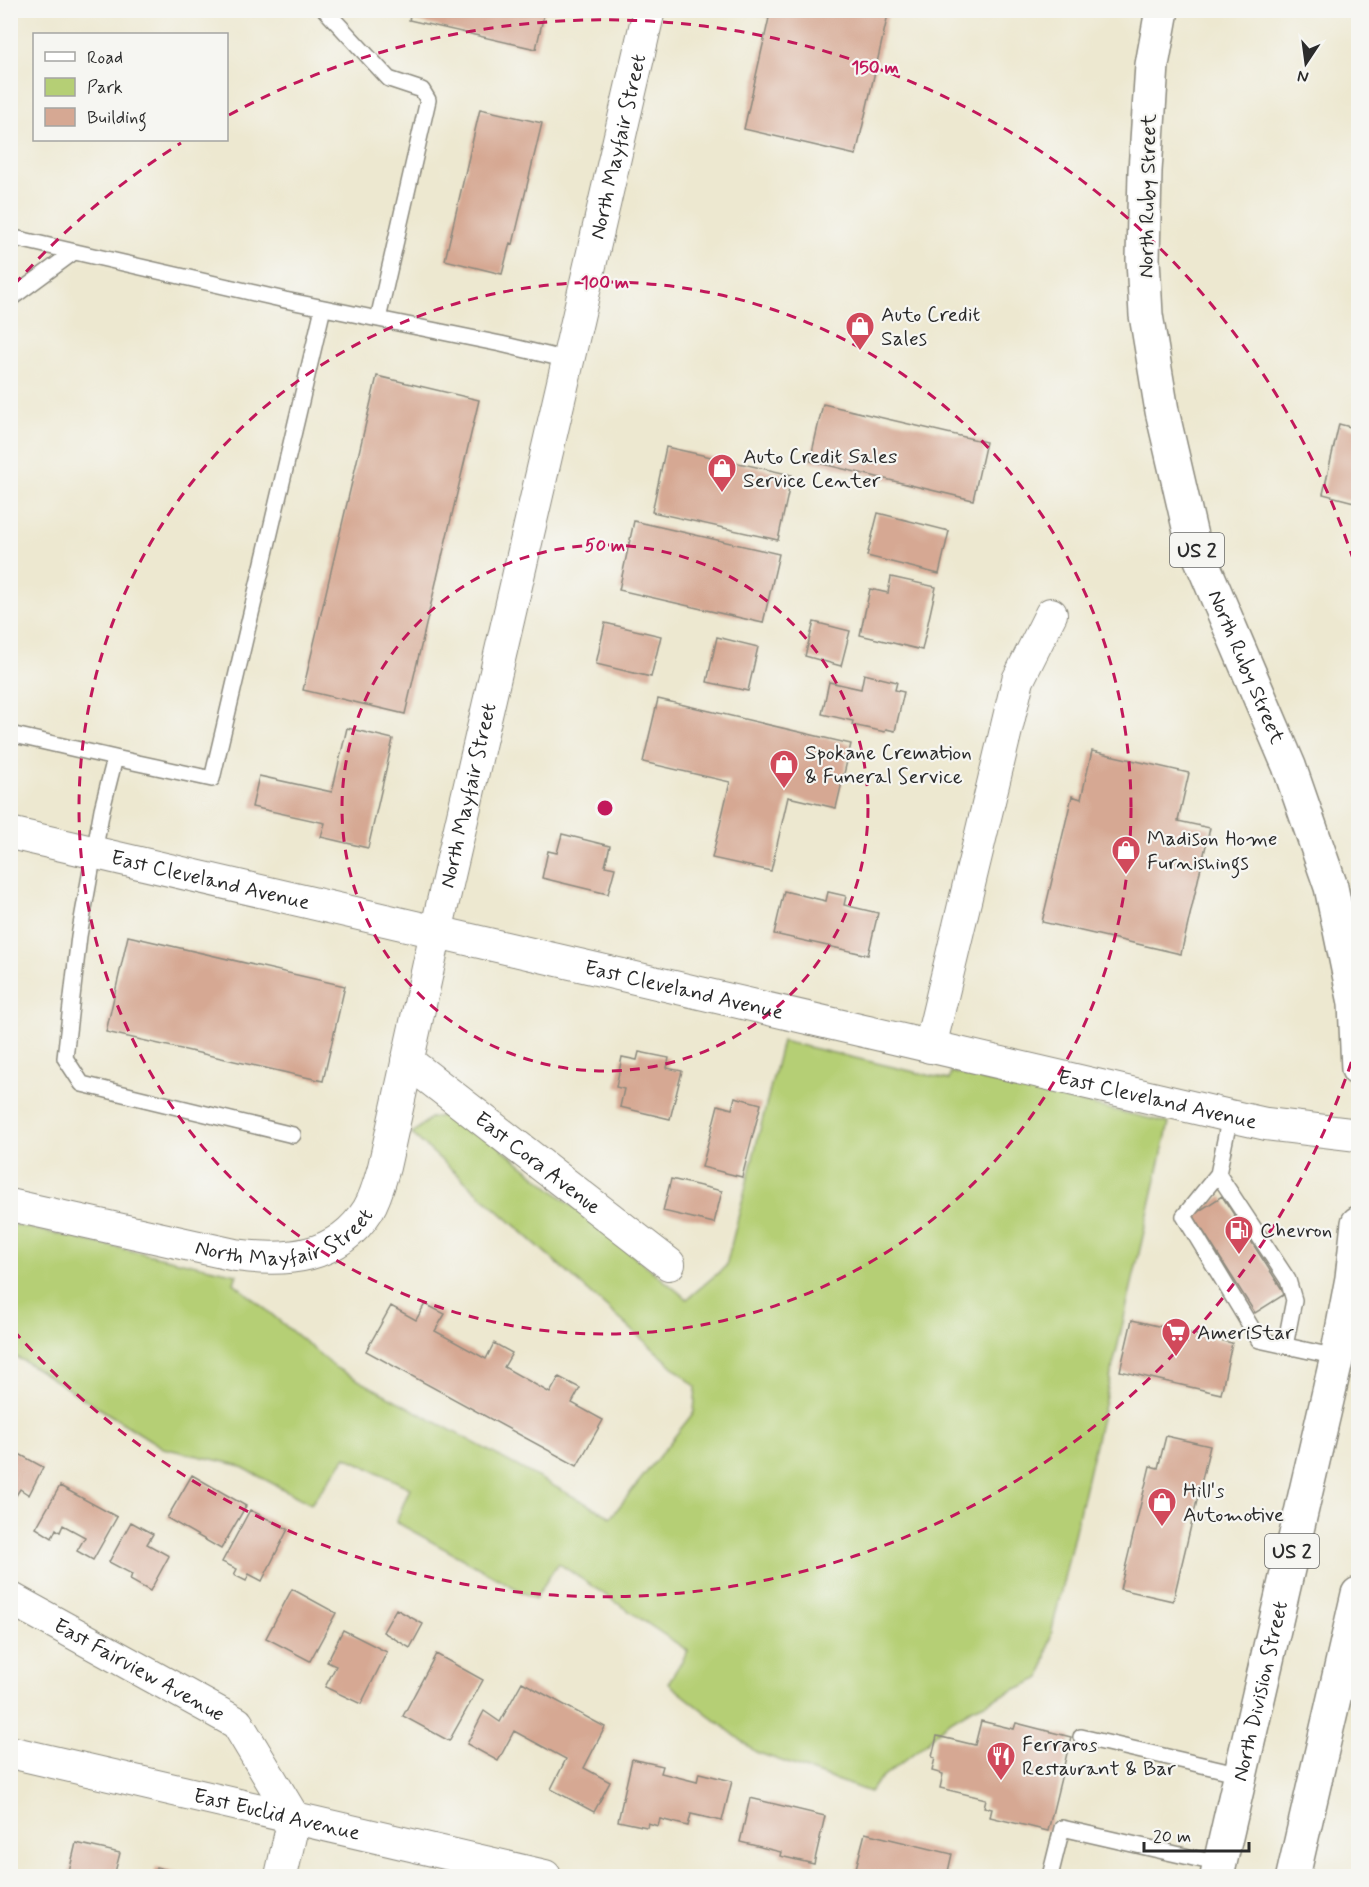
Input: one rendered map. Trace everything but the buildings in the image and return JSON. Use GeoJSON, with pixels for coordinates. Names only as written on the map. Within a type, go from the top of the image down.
{"type":"FeatureCollection","features":[{"type":"Feature","properties":{"kind":"main road","name":"North Ruby Street"},"geometry":{"type":"LineString","coordinates":[[1162,10],[1152,65],[1145,171],[1143,259],[1146,315],[1162,411],[1191,536],[1289,766],[1331,887],[1355,1003],[1359,1069]]}},
{"type":"Feature","properties":{"kind":"main road","name":"North Division Street"},"geometry":{"type":"LineString","coordinates":[[1218,1870],[1337,1357],[1352,1278],[1359,1223]]}},
{"type":"Feature","properties":{"kind":"main road"},"geometry":{"type":"LineString","coordinates":[[1293,1876],[1359,1594]]}},
{"type":"Feature","properties":{"kind":"street","name":"North Mayfair Street"},"geometry":{"type":"LineString","coordinates":[[10,1205],[235,1255],[264,1259],[311,1253],[331,1244],[353,1228],[368,1210],[384,1167],[649,10]]}},
{"type":"Feature","properties":{"kind":"street"},"geometry":{"type":"LineString","coordinates":[[930,1047],[1018,680],[1051,614]]}},
{"type":"Feature","properties":{"kind":"street","name":"East Cleveland Avenue"},"geometry":{"type":"LineString","coordinates":[[10,833],[1230,1116],[1266,1124],[1359,1136]]}},
{"type":"Feature","properties":{"kind":"street","name":"East Cora Avenue"},"geometry":{"type":"LineString","coordinates":[[408,1061],[669,1263]]}},
{"type":"Feature","properties":{"kind":"street","name":"East Fairview Avenue"},"geometry":{"type":"LineString","coordinates":[[10,1598],[237,1723],[294,1818]]}},
{"type":"Feature","properties":{"kind":"street","name":"East Euclid Avenue"},"geometry":{"type":"LineString","coordinates":[[10,1752],[545,1876]]}},
{"type":"Feature","properties":{"kind":"street"},"geometry":{"type":"LineString","coordinates":[[281,1876],[294,1818]]}},
{"type":"Feature","properties":{"kind":"lane"},"geometry":{"type":"LineString","coordinates":[[325,10],[389,79],[422,90],[428,100],[378,319]]}},
{"type":"Feature","properties":{"kind":"lane"},"geometry":{"type":"LineString","coordinates":[[10,237],[323,308],[568,360]]}},
{"type":"Feature","properties":{"kind":"lane"},"geometry":{"type":"LineString","coordinates":[[10,299],[74,252]]}},
{"type":"Feature","properties":{"kind":"lane"},"geometry":{"type":"LineString","coordinates":[[10,734],[212,779],[323,308]]}},
{"type":"Feature","properties":{"kind":"lane"},"geometry":{"type":"LineString","coordinates":[[116,758],[102,809],[79,936],[65,1058],[82,1084],[293,1135]]}},
{"type":"Feature","properties":{"kind":"lane"},"geometry":{"type":"LineString","coordinates":[[1230,1116],[1218,1174],[1184,1215],[1259,1340],[1337,1357]]}},
{"type":"Feature","properties":{"kind":"lane"},"geometry":{"type":"LineString","coordinates":[[1218,1174],[1288,1280],[1294,1300],[1285,1346]]}},
{"type":"Feature","properties":{"kind":"lane"},"geometry":{"type":"LineString","coordinates":[[1081,1737],[1241,1774]]}},
{"type":"Feature","properties":{"kind":"lane"},"geometry":{"type":"LineString","coordinates":[[1050,1876],[1062,1828],[1218,1870]]}},
{"type":"Feature","properties":{"kind":"green space"},"geometry":{"type":"Polygon","coordinates":[[[782,1041],[949,1080],[951,1072],[1169,1123],[1041,1678],[969,1710],[944,1725],[925,1744],[876,1783],[870,1792],[756,1752],[668,1683],[688,1651],[558,1563],[535,1599],[396,1522],[410,1488],[346,1457],[311,1504],[238,1465],[163,1448],[11,1355],[11,1224],[237,1274],[234,1283],[336,1368],[611,1517],[694,1412],[696,1387],[412,1134],[430,1118],[458,1113],[687,1299],[726,1266],[782,1041]]]}},
{"type":"Feature","properties":{"kind":"place","name":"Auto Credit Sales"},"geometry":{"type":"Point","coordinates":[860,352]}},
{"type":"Feature","properties":{"kind":"place","name":"Auto Credit Sales Service Center"},"geometry":{"type":"Point","coordinates":[722,494]}},
{"type":"Feature","properties":{"kind":"place","name":"Spokane Cremation & Funeral Service"},"geometry":{"type":"Point","coordinates":[784,790]}},
{"type":"Feature","properties":{"kind":"place","name":"Madison Home Furnishings"},"geometry":{"type":"Point","coordinates":[1126,876]}},
{"type":"Feature","properties":{"kind":"place","name":"Chevron"},"geometry":{"type":"Point","coordinates":[1239,1256]}},
{"type":"Feature","properties":{"kind":"place","name":"AmeriStar"},"geometry":{"type":"Point","coordinates":[1176,1358]}},
{"type":"Feature","properties":{"kind":"place","name":"Hill's Automotive"},"geometry":{"type":"Point","coordinates":[1162,1528]}},
{"type":"Feature","properties":{"kind":"place","name":"Ferraros Restaurant & Bar"},"geometry":{"type":"Point","coordinates":[1001,1782]}}]}
